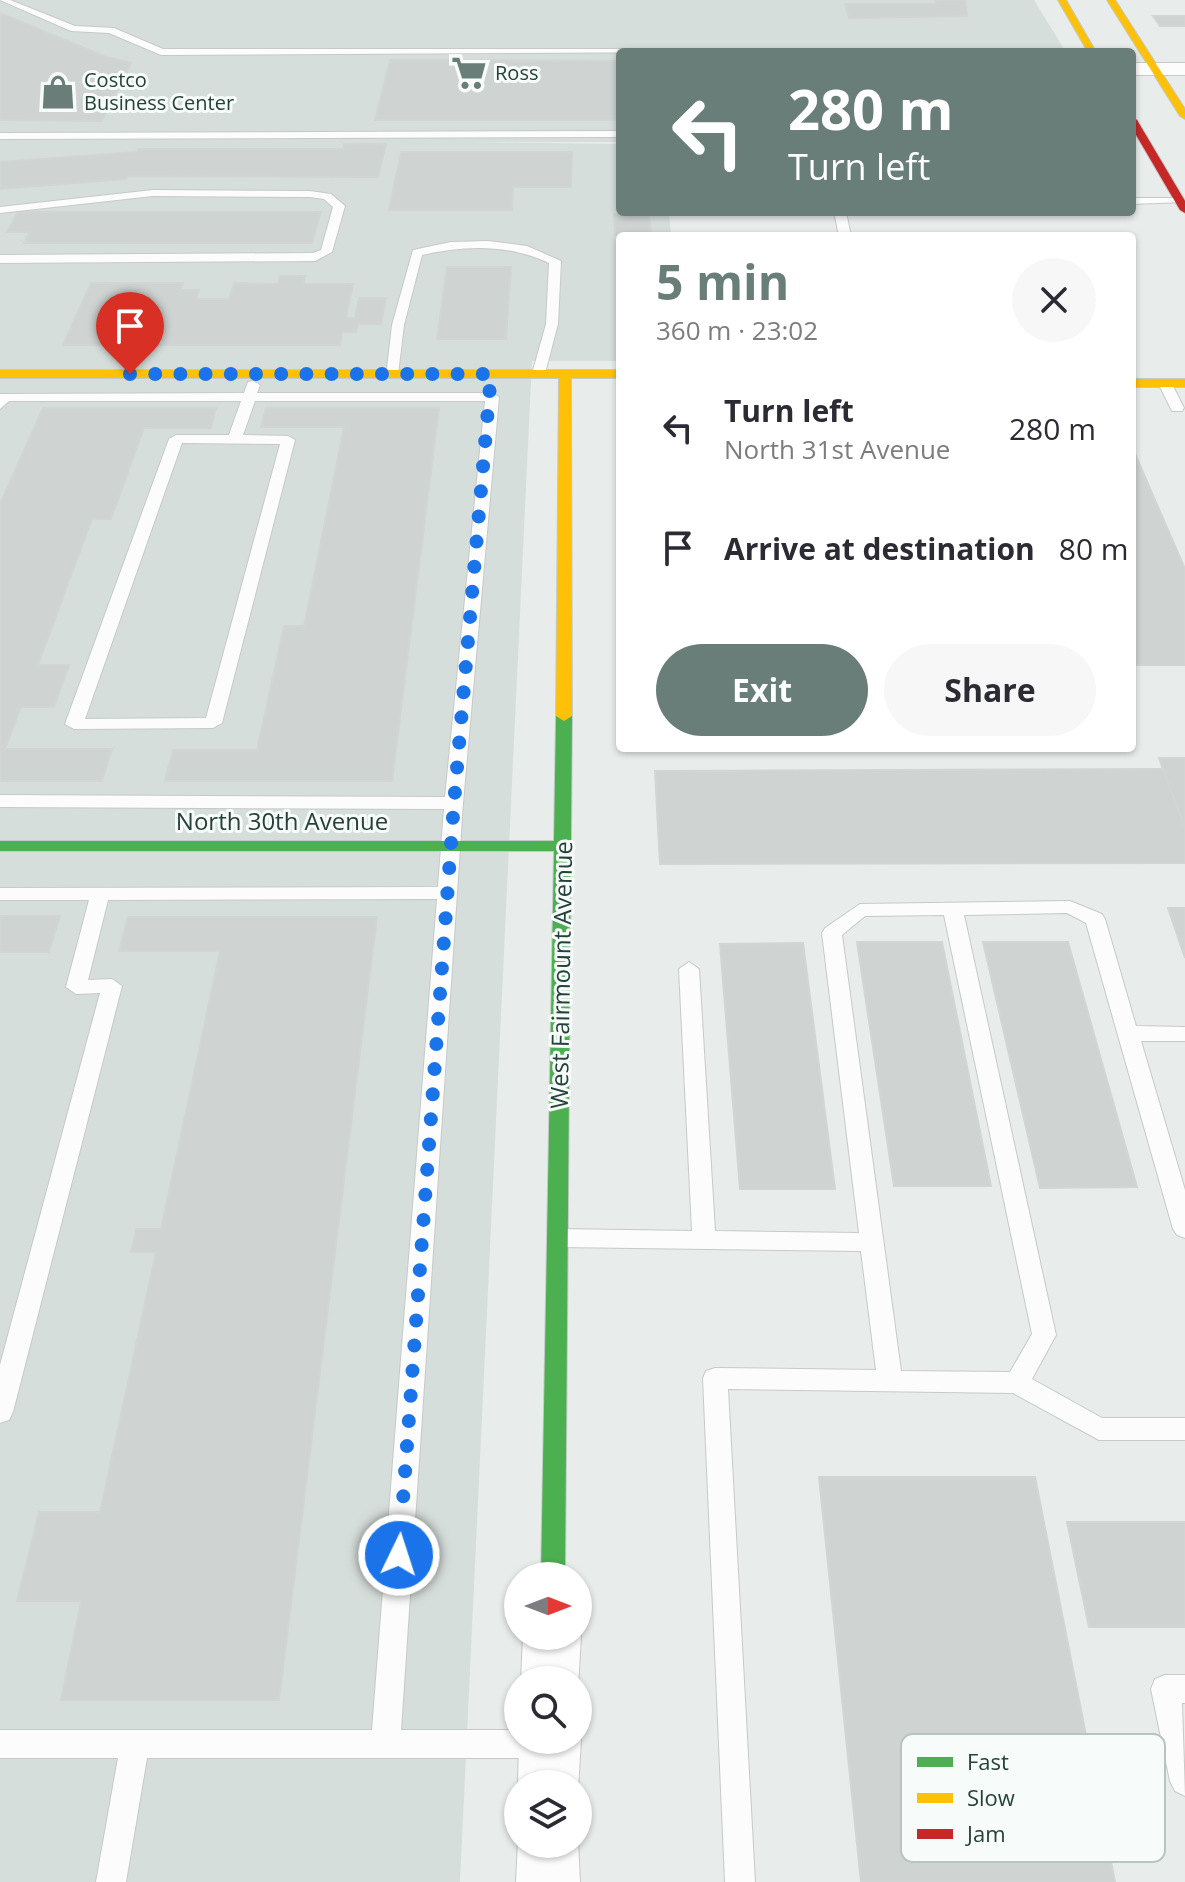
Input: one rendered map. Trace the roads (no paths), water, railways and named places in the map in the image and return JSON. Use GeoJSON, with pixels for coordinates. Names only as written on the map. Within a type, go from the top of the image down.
{"type":"FeatureCollection","features":[{"type":"Feature","properties":{"kind":"street"},"geometry":{"type":"LineString","coordinates":[[1062,0],[1090,48]]}},
{"type":"Feature","properties":{"kind":"street"},"geometry":{"type":"LineString","coordinates":[[1111,0],[1185,116]]}},
{"type":"Feature","properties":{"kind":"street"},"geometry":{"type":"LineString","coordinates":[[1136,69],[1185,69]]}},
{"type":"Feature","properties":{"kind":"street"},"geometry":{"type":"LineString","coordinates":[[1136,127],[1183,204]]}},
{"type":"Feature","properties":{"kind":"street"},"geometry":{"type":"LineString","coordinates":[[0,374],[616,374]]}},
{"type":"Feature","properties":{"kind":"street","name":"West Fairmount Avenue"},"geometry":{"type":"LineString","coordinates":[[553,1562],[564,846],[565,374]]}},
{"type":"Feature","properties":{"kind":"street"},"geometry":{"type":"LineString","coordinates":[[1136,383],[1185,383]]}},
{"type":"Feature","properties":{"kind":"street","name":"North 30th Avenue"},"geometry":{"type":"LineString","coordinates":[[0,846],[564,846]]}},
{"type":"Feature","properties":{"kind":"street"},"geometry":{"type":"LineString","coordinates":[[548,1858],[548,1882]]}},
{"type":"Feature","properties":{"kind":"lane"},"geometry":{"type":"LineString","coordinates":[[2,0],[74,29],[111,30],[161,52],[616,52]]}},
{"type":"Feature","properties":{"kind":"lane"},"geometry":{"type":"LineString","coordinates":[[0,136],[616,134]]}},
{"type":"Feature","properties":{"kind":"lane"},"geometry":{"type":"LineString","coordinates":[[0,210],[153,193],[310,194],[327,196],[339,206],[326,252],[315,257],[0,259]]}},
{"type":"Feature","properties":{"kind":"lane"},"geometry":{"type":"LineString","coordinates":[[1136,201],[1183,204]]}},
{"type":"Feature","properties":{"kind":"lane"},"geometry":{"type":"LineString","coordinates":[[391,374],[398,325],[417,253],[439,247],[477,245],[538,251],[555,261],[552,324],[539,374]]}},
{"type":"Feature","properties":{"kind":"lane"},"geometry":{"type":"LineString","coordinates":[[25,397],[35,374]]}},
{"type":"Feature","properties":{"kind":"lane"},"geometry":{"type":"LineString","coordinates":[[235,439],[256,374]]}},
{"type":"Feature","properties":{"kind":"lane"},"geometry":{"type":"LineString","coordinates":[[385,1744],[454,803],[492,397],[491,374]]}},
{"type":"Feature","properties":{"kind":"lane"},"geometry":{"type":"LineString","coordinates":[[1165,383],[1177,408]]}},
{"type":"Feature","properties":{"kind":"lane"},"geometry":{"type":"LineString","coordinates":[[0,405],[4,397],[492,397]]}},
{"type":"Feature","properties":{"kind":"lane"},"geometry":{"type":"LineString","coordinates":[[176,439],[235,439],[288,440],[213,723],[74,724],[176,439]]}},
{"type":"Feature","properties":{"kind":"lane"},"geometry":{"type":"LineString","coordinates":[[0,801],[454,803]]}},
{"type":"Feature","properties":{"kind":"lane"},"geometry":{"type":"LineString","coordinates":[[0,894],[449,893]]}},
{"type":"Feature","properties":{"kind":"lane"},"geometry":{"type":"LineString","coordinates":[[0,1412],[112,986],[76,987],[100,894]]}},
{"type":"Feature","properties":{"kind":"lane"},"geometry":{"type":"LineString","coordinates":[[889,1378],[832,933],[860,910],[1070,907],[1095,919],[1183,1216]]}},
{"type":"Feature","properties":{"kind":"lane"},"geometry":{"type":"LineString","coordinates":[[953,909],[1044,1335],[1017,1383]]}},
{"type":"Feature","properties":{"kind":"lane"},"geometry":{"type":"LineString","coordinates":[[689,969],[704,1240]]}},
{"type":"Feature","properties":{"kind":"lane"},"geometry":{"type":"LineString","coordinates":[[1128,1033],[1185,1034]]}},
{"type":"Feature","properties":{"kind":"lane"},"geometry":{"type":"LineString","coordinates":[[559,1238],[872,1242]]}},
{"type":"Feature","properties":{"kind":"lane"},"geometry":{"type":"LineString","coordinates":[[740,1882],[715,1378],[889,1378],[1017,1383],[1099,1429],[1185,1429]]}},
{"type":"Feature","properties":{"kind":"lane"},"geometry":{"type":"LineString","coordinates":[[1185,1689],[1165,1689],[1185,1781]]}},
{"type":"Feature","properties":{"kind":"lane"},"geometry":{"type":"LineString","coordinates":[[0,1744],[385,1744],[550,1756]]}},
{"type":"Feature","properties":{"kind":"lane"},"geometry":{"type":"LineString","coordinates":[[111,1882],[135,1744]]}},
{"type":"Feature","properties":{"kind":"place","name":"Ross"},"geometry":{"type":"Point","coordinates":[469,73]}},
{"type":"Feature","properties":{"kind":"place","name":"Costco Business Center"},"geometry":{"type":"Point","coordinates":[58,92]}}]}
